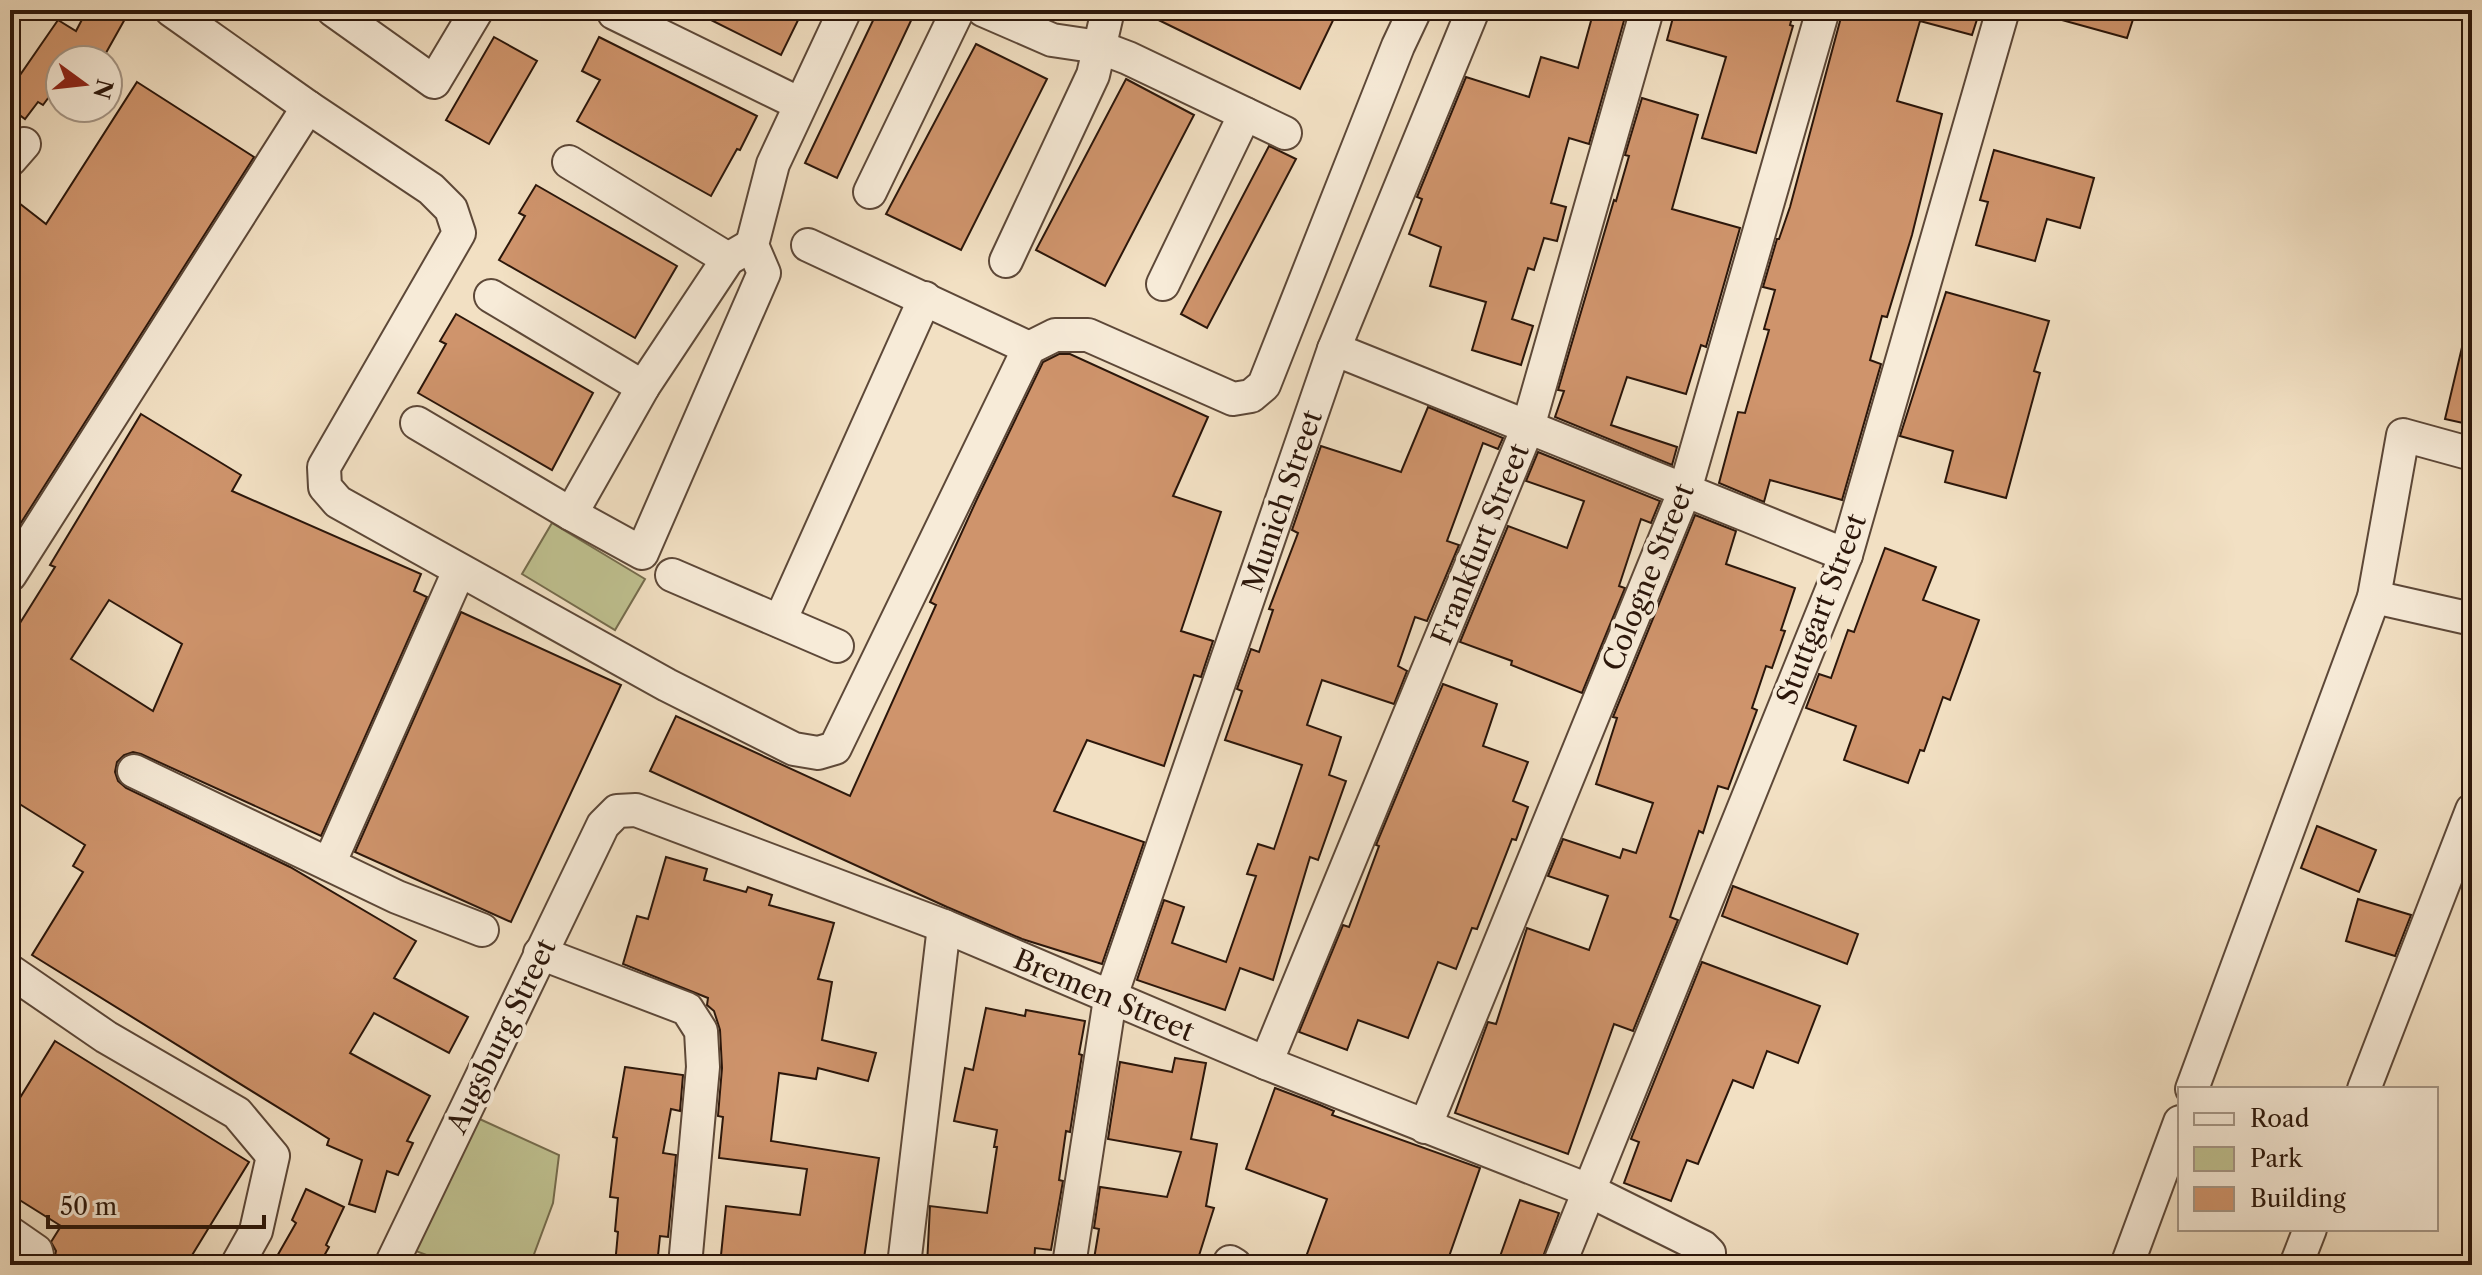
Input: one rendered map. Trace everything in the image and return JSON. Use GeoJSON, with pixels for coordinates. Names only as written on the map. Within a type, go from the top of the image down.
{"type":"FeatureCollection","features":[{"type":"Feature","properties":{"kind":"street"},"geometry":{"type":"LineString","coordinates":[[171,10],[431,189],[451,209],[459,233],[324,467],[325,487],[338,502],[667,685],[794,749],[818,753],[835,748],[1029,348],[1055,335],[1088,335],[1233,399],[1251,396],[1264,385],[1415,10]]}},
{"type":"Feature","properties":{"kind":"street"},"geometry":{"type":"LineString","coordinates":[[333,10],[434,82],[477,10]]}},
{"type":"Feature","properties":{"kind":"street"},"geometry":{"type":"LineString","coordinates":[[571,514],[643,387],[740,252],[773,164],[845,10]]}},
{"type":"Feature","properties":{"kind":"street"},"geometry":{"type":"LineString","coordinates":[[870,192],[958,10]]}},
{"type":"Feature","properties":{"kind":"street"},"geometry":{"type":"LineString","coordinates":[[983,10],[1052,40],[1099,47],[1128,58],[1285,133]]}},
{"type":"Feature","properties":{"kind":"street"},"geometry":{"type":"LineString","coordinates":[[1006,261],[1093,75],[1108,10]]}},
{"type":"Feature","properties":{"kind":"street","name":"Munich Street"},"geometry":{"type":"LineString","coordinates":[[1069,1265],[1110,999],[1334,349],[1473,10]]}},
{"type":"Feature","properties":{"kind":"street","name":"Frankfurt Street"},"geometry":{"type":"LineString","coordinates":[[1266,1063],[1528,427],[1647,10]]}},
{"type":"Feature","properties":{"kind":"street","name":"Cologne Street"},"geometry":{"type":"LineString","coordinates":[[1425,1127],[1685,490],[1823,10]]}},
{"type":"Feature","properties":{"kind":"street","name":"Stuttgart Street"},"geometry":{"type":"LineString","coordinates":[[1559,1265],[1846,555],[2003,10]]}},
{"type":"Feature","properties":{"kind":"street"},"geometry":{"type":"LineString","coordinates":[[614,13],[800,104]]}},
{"type":"Feature","properties":{"kind":"street"},"geometry":{"type":"LineString","coordinates":[[10,575],[308,107]]}},
{"type":"Feature","properties":{"kind":"street"},"geometry":{"type":"LineString","coordinates":[[1163,284],[1245,114]]}},
{"type":"Feature","properties":{"kind":"street"},"geometry":{"type":"LineString","coordinates":[[417,423],[642,553],[764,273],[740,252],[569,162]]}},
{"type":"Feature","properties":{"kind":"street"},"geometry":{"type":"LineString","coordinates":[[808,245],[1029,348]]}},
{"type":"Feature","properties":{"kind":"street"},"geometry":{"type":"LineString","coordinates":[[491,296],[643,387]]}},
{"type":"Feature","properties":{"kind":"street"},"geometry":{"type":"LineString","coordinates":[[780,621],[925,298]]}},
{"type":"Feature","properties":{"kind":"street"},"geometry":{"type":"LineString","coordinates":[[1334,349],[1846,555]]}},
{"type":"Feature","properties":{"kind":"street"},"geometry":{"type":"LineString","coordinates":[[2193,1087],[2374,597],[2403,435],[2472,454]]}},
{"type":"Feature","properties":{"kind":"street"},"geometry":{"type":"LineString","coordinates":[[329,864],[459,571]]}},
{"type":"Feature","properties":{"kind":"street"},"geometry":{"type":"LineString","coordinates":[[672,575],[837,646]]}},
{"type":"Feature","properties":{"kind":"street"},"geometry":{"type":"LineString","coordinates":[[2374,597],[2472,619]]}},
{"type":"Feature","properties":{"kind":"street"},"geometry":{"type":"LineString","coordinates":[[134,771],[397,897],[482,930]]}},
{"type":"Feature","properties":{"kind":"street","name":"Bremen Street"},"geometry":{"type":"LineString","coordinates":[[617,811],[636,810],[944,926],[1266,1063],[1588,1190],[1703,1247],[1709,1253],[1707,1265]]}},
{"type":"Feature","properties":{"kind":"street"},"geometry":{"type":"LineString","coordinates":[[2365,1087],[2472,810]]}},
{"type":"Feature","properties":{"kind":"street","name":"Augsburg Street"},"geometry":{"type":"LineString","coordinates":[[391,1265],[603,825],[617,811]]}},
{"type":"Feature","properties":{"kind":"street"},"geometry":{"type":"LineString","coordinates":[[904,1265],[944,926]]}},
{"type":"Feature","properties":{"kind":"street"},"geometry":{"type":"LineString","coordinates":[[540,953],[687,1009],[701,1031],[703,1067],[685,1265]]}},
{"type":"Feature","properties":{"kind":"street"},"geometry":{"type":"LineString","coordinates":[[10,971],[106,1037],[237,1113],[273,1156],[256,1231],[237,1265]]}},
{"type":"Feature","properties":{"kind":"street"},"geometry":{"type":"LineString","coordinates":[[2127,1265],[2178,1127]]}},
{"type":"Feature","properties":{"kind":"street"},"geometry":{"type":"LineString","coordinates":[[2296,1265],[2309,1231]]}},
{"type":"Feature","properties":{"kind":"street"},"geometry":{"type":"LineString","coordinates":[[10,1233],[36,1251],[31,1265]]}},
{"type":"Feature","properties":{"kind":"green space"},"geometry":{"type":"Polygon","coordinates":[[[552,523],[645,579],[615,630],[522,574],[552,523]]]}},
{"type":"Feature","properties":{"kind":"green space"},"geometry":{"type":"Polygon","coordinates":[[[473,1116],[559,1155],[553,1203],[530,1265],[453,1265],[413,1250],[473,1116]]]}},
{"type":"Feature","properties":{"kind":"building"},"geometry":{"type":"Polygon","coordinates":[[[87,10],[130,10],[111,44],[44,44],[44,104],[38,102],[25,119],[10,108],[10,67],[20,75],[58,20],[76,31],[87,10]]]}},
{"type":"Feature","properties":{"kind":"building"},"geometry":{"type":"Polygon","coordinates":[[[691,10],[803,10],[781,55],[691,10]]]}},
{"type":"Feature","properties":{"kind":"building"},"geometry":{"type":"Polygon","coordinates":[[[878,10],[916,10],[837,178],[805,163],[878,10]]]}},
{"type":"Feature","properties":{"kind":"building"},"geometry":{"type":"Polygon","coordinates":[[[1138,10],[1338,10],[1300,89],[1138,10]]]}},
{"type":"Feature","properties":{"kind":"building"},"geometry":{"type":"Polygon","coordinates":[[[1594,10],[1627,10],[1589,144],[1569,138],[1551,203],[1566,207],[1557,241],[1544,238],[1534,270],[1528,268],[1512,319],[1533,326],[1521,365],[1472,350],[1486,302],[1430,286],[1441,247],[1409,234],[1422,199],[1417,197],[1466,77],[1529,97],[1541,57],[1578,68],[1594,10]]]}},
{"type":"Feature","properties":{"kind":"building"},"geometry":{"type":"Polygon","coordinates":[[[1675,10],[1794,10],[1790,25],[1793,26],[1756,153],[1702,138],[1726,57],[1667,40],[1675,10]]]}},
{"type":"Feature","properties":{"kind":"building"},"geometry":{"type":"Polygon","coordinates":[[[1843,10],[1890,10],[1907,14],[1907,10],[1980,10],[1972,35],[1920,21],[1897,101],[1942,114],[1912,235],[1887,317],[1882,316],[1870,360],[1881,364],[1842,500],[1770,480],[1764,502],[1719,483],[1738,412],[1745,413],[1769,330],[1764,329],[1775,290],[1763,287],[1790,207],[1843,10]]]}},
{"type":"Feature","properties":{"kind":"building"},"geometry":{"type":"Polygon","coordinates":[[[2052,10],[2136,10],[2127,38],[2051,17],[2052,10]]]}},
{"type":"Feature","properties":{"kind":"building"},"geometry":{"type":"Polygon","coordinates":[[[494,37],[537,61],[489,144],[446,120],[494,37]]]}},
{"type":"Feature","properties":{"kind":"building"},"geometry":{"type":"Polygon","coordinates":[[[599,37],[757,116],[711,196],[577,121],[600,80],[582,71],[599,37]]]}},
{"type":"Feature","properties":{"kind":"building"},"geometry":{"type":"Polygon","coordinates":[[[976,44],[1047,79],[961,250],[886,214],[976,44]]]}},
{"type":"Feature","properties":{"kind":"building"},"geometry":{"type":"Polygon","coordinates":[[[1126,79],[1194,115],[1105,286],[1036,250],[1126,79]]]}},
{"type":"Feature","properties":{"kind":"building"},"geometry":{"type":"Polygon","coordinates":[[[137,82],[254,157],[10,540],[10,196],[46,224],[110,124],[124,124],[124,102],[137,82]]]}},
{"type":"Feature","properties":{"kind":"building"},"geometry":{"type":"Polygon","coordinates":[[[1642,98],[1698,115],[1672,209],[1740,228],[1706,347],[1701,345],[1686,394],[1627,377],[1611,425],[1677,447],[1672,465],[1555,417],[1564,391],[1558,390],[1629,156],[1625,155],[1642,98]]]}},
{"type":"Feature","properties":{"kind":"building"},"geometry":{"type":"Polygon","coordinates":[[[1269,146],[1296,159],[1207,328],[1181,314],[1269,146]]]}},
{"type":"Feature","properties":{"kind":"building"},"geometry":{"type":"Polygon","coordinates":[[[1994,150],[2094,178],[2080,228],[2047,219],[2035,261],[1976,245],[1988,202],[1980,200],[1994,150]]]}},
{"type":"Feature","properties":{"kind":"building"},"geometry":{"type":"Polygon","coordinates":[[[536,185],[677,266],[635,338],[499,260],[525,216],[519,213],[536,185]]]}},
{"type":"Feature","properties":{"kind":"building"},"geometry":{"type":"Polygon","coordinates":[[[1946,292],[2049,321],[2034,371],[2040,373],[2006,498],[1945,482],[1953,451],[1900,436],[1946,292]]]}},
{"type":"Feature","properties":{"kind":"building"},"geometry":{"type":"Polygon","coordinates":[[[456,314],[593,393],[552,470],[418,393],[446,344],[440,341],[456,314]]]}},
{"type":"Feature","properties":{"kind":"building"},"geometry":{"type":"Polygon","coordinates":[[[2463,343],[2472,344],[2472,425],[2445,419],[2463,343]]]}},
{"type":"Feature","properties":{"kind":"building"},"geometry":{"type":"Polygon","coordinates":[[[1059,354],[1070,354],[1208,417],[1173,496],[1221,512],[1181,631],[1213,641],[1201,677],[1194,675],[1164,766],[1087,740],[1054,811],[1144,842],[1102,964],[1022,939],[947,907],[650,771],[676,716],[850,796],[936,605],[930,602],[977,499],[1043,362],[1059,354]]]}},
{"type":"Feature","properties":{"kind":"building"},"geometry":{"type":"Polygon","coordinates":[[[1428,407],[1503,438],[1498,449],[1483,443],[1447,541],[1459,545],[1427,621],[1415,617],[1398,666],[1407,671],[1394,704],[1322,680],[1307,725],[1341,737],[1329,775],[1346,781],[1318,860],[1310,857],[1273,980],[1240,968],[1225,1010],[1137,980],[1164,900],[1184,907],[1172,943],[1226,962],[1256,876],[1247,874],[1258,844],[1274,849],[1302,765],[1225,740],[1242,691],[1237,689],[1251,649],[1259,652],[1273,610],[1269,609],[1298,533],[1292,530],[1321,446],[1401,472],[1428,407]]]}},
{"type":"Feature","properties":{"kind":"building"},"geometry":{"type":"Polygon","coordinates":[[[141,414],[241,475],[232,491],[421,574],[414,591],[427,597],[321,836],[141,754],[133,752],[124,755],[117,762],[115,772],[118,781],[126,788],[290,867],[416,941],[394,978],[468,1017],[449,1053],[374,1013],[350,1053],[430,1096],[407,1141],[413,1143],[398,1175],[387,1171],[375,1212],[349,1204],[362,1160],[327,1145],[329,1139],[32,955],[83,872],[73,866],[85,845],[10,798],[10,639],[55,567],[50,565],[141,414]],[[109,600],[71,659],[153,711],[182,644],[109,600]]]}},
{"type":"Feature","properties":{"kind":"building"},"geometry":{"type":"Polygon","coordinates":[[[1538,452],[1660,501],[1651,523],[1641,519],[1619,586],[1625,588],[1582,693],[1511,665],[1512,661],[1460,642],[1508,526],[1567,548],[1584,501],[1526,481],[1538,452]]]}},
{"type":"Feature","properties":{"kind":"building"},"geometry":{"type":"Polygon","coordinates":[[[1695,515],[1736,531],[1726,564],[1795,588],[1781,630],[1785,631],[1772,668],[1766,666],[1752,708],[1757,710],[1728,789],[1718,786],[1703,833],[1699,831],[1670,917],[1678,920],[1633,1031],[1614,1024],[1568,1154],[1455,1113],[1488,1022],[1496,1024],[1527,928],[1589,950],[1608,896],[1548,876],[1563,839],[1620,858],[1623,849],[1636,853],[1653,803],[1596,784],[1617,718],[1613,717],[1695,515]]]}},
{"type":"Feature","properties":{"kind":"building"},"geometry":{"type":"Polygon","coordinates":[[[1885,548],[1936,567],[1923,600],[1979,620],[1950,700],[1943,697],[1924,751],[1920,750],[1908,783],[1844,760],[1856,726],[1806,708],[1819,674],[1831,678],[1848,630],[1854,632],[1885,548]]]}},
{"type":"Feature","properties":{"kind":"building"},"geometry":{"type":"Polygon","coordinates":[[[461,612],[621,685],[511,922],[355,852],[461,612]]]}},
{"type":"Feature","properties":{"kind":"building"},"geometry":{"type":"Polygon","coordinates":[[[1443,684],[1497,704],[1483,746],[1528,762],[1513,801],[1528,807],[1516,840],[1512,839],[1477,929],[1472,928],[1456,969],[1438,962],[1408,1038],[1358,1020],[1347,1050],[1299,1032],[1343,925],[1349,927],[1379,846],[1376,845],[1443,684]]]}},
{"type":"Feature","properties":{"kind":"building"},"geometry":{"type":"Polygon","coordinates":[[[2317,826],[2376,850],[2359,892],[2301,868],[2317,826]]]}},
{"type":"Feature","properties":{"kind":"building"},"geometry":{"type":"Polygon","coordinates":[[[666,857],[707,869],[704,880],[746,892],[748,887],[772,895],[769,905],[834,923],[818,979],[832,982],[822,1040],[876,1053],[868,1081],[818,1068],[816,1079],[779,1073],[771,1141],[879,1158],[863,1265],[720,1265],[726,1206],[800,1215],[807,1169],[719,1158],[723,1117],[718,1116],[722,1068],[720,1030],[714,1011],[707,1005],[708,998],[623,964],[637,916],[648,919],[666,857]]]}},
{"type":"Feature","properties":{"kind":"building"},"geometry":{"type":"Polygon","coordinates":[[[1733,886],[1858,934],[1847,964],[1722,916],[1733,886]]]}},
{"type":"Feature","properties":{"kind":"building"},"geometry":{"type":"Polygon","coordinates":[[[2358,899],[2411,915],[2395,956],[2346,941],[2358,899]]]}},
{"type":"Feature","properties":{"kind":"building"},"geometry":{"type":"Polygon","coordinates":[[[1702,962],[1820,1006],[1798,1063],[1767,1051],[1753,1088],[1733,1080],[1698,1164],[1687,1160],[1671,1201],[1624,1183],[1639,1142],[1631,1139],[1702,962]]]}},
{"type":"Feature","properties":{"kind":"building"},"geometry":{"type":"Polygon","coordinates":[[[986,1008],[1025,1016],[1026,1010],[1085,1021],[1070,1132],[1066,1131],[1059,1180],[1063,1181],[1051,1250],[1035,1248],[1034,1265],[927,1265],[930,1206],[987,1213],[997,1130],[954,1121],[965,1068],[973,1070],[986,1008]]]}},
{"type":"Feature","properties":{"kind":"building"},"geometry":{"type":"Polygon","coordinates":[[[55,1041],[249,1162],[186,1265],[53,1265],[56,1251],[51,1242],[61,1226],[10,1194],[10,1114],[55,1041]]]}},
{"type":"Feature","properties":{"kind":"building"},"geometry":{"type":"Polygon","coordinates":[[[1175,1058],[1206,1063],[1191,1139],[1217,1144],[1206,1206],[1214,1208],[1196,1265],[1093,1265],[1099,1229],[1094,1228],[1100,1187],[1167,1197],[1181,1152],[1108,1139],[1120,1062],[1172,1072],[1175,1058]]]}},
{"type":"Feature","properties":{"kind":"building"},"geometry":{"type":"Polygon","coordinates":[[[625,1067],[683,1075],[680,1111],[671,1109],[663,1153],[676,1155],[668,1237],[660,1236],[657,1265],[615,1265],[618,1198],[610,1197],[617,1138],[613,1137],[625,1067]]]}},
{"type":"Feature","properties":{"kind":"building"},"geometry":{"type":"Polygon","coordinates":[[[1275,1088],[1334,1111],[1332,1115],[1480,1168],[1446,1265],[1303,1265],[1327,1199],[1246,1169],[1275,1088]]]}},
{"type":"Feature","properties":{"kind":"building"},"geometry":{"type":"Polygon","coordinates":[[[306,1189],[344,1207],[326,1245],[329,1247],[319,1265],[272,1265],[296,1223],[292,1220],[306,1189]]]}},
{"type":"Feature","properties":{"kind":"building"},"geometry":{"type":"Polygon","coordinates":[[[1520,1200],[1559,1213],[1540,1265],[1497,1265],[1520,1200]]]}}]}
